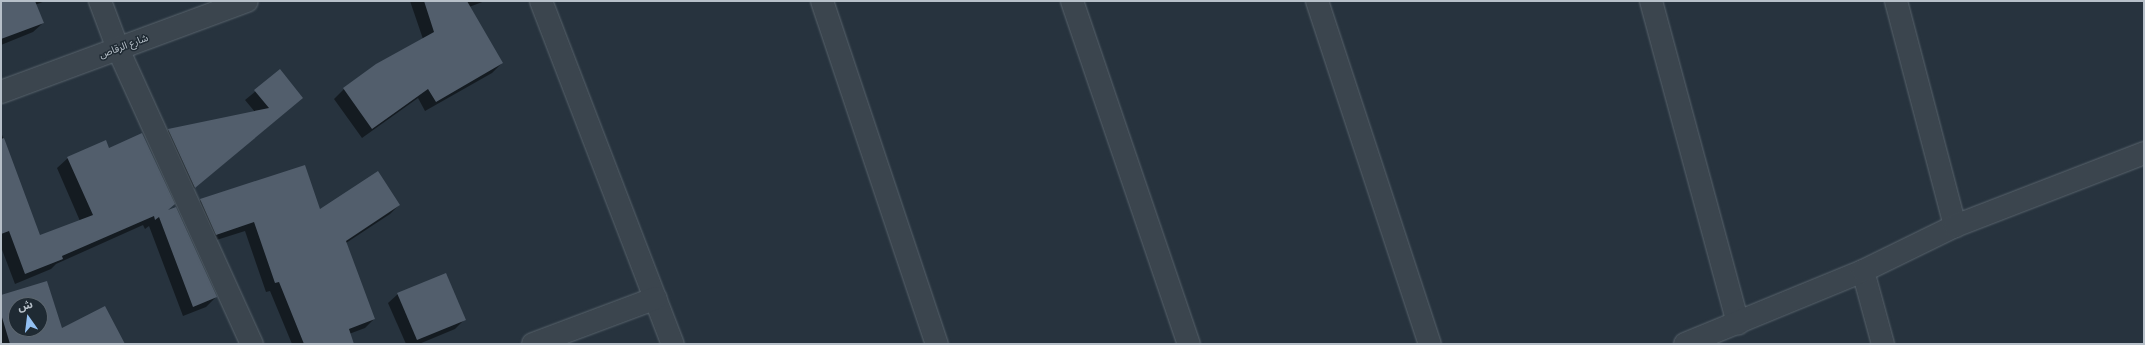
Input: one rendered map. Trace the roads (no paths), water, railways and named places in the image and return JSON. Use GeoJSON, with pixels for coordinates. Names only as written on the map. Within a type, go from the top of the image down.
{"type":"FeatureCollection","features":[{"type":"Feature","properties":{"kind":"street"},"geometry":{"type":"LineString","coordinates":[[100,1],[118,49],[252,344]]}},
{"type":"Feature","properties":{"kind":"street","name":"شارع الرقاص"},"geometry":{"type":"LineString","coordinates":[[1,92],[247,1]]}},
{"type":"Feature","properties":{"kind":"street"},"geometry":{"type":"LineString","coordinates":[[541,1],[673,344]]}},
{"type":"Feature","properties":{"kind":"street"},"geometry":{"type":"LineString","coordinates":[[822,1],[936,344]]}},
{"type":"Feature","properties":{"kind":"street"},"geometry":{"type":"LineString","coordinates":[[1072,1],[1189,344]]}},
{"type":"Feature","properties":{"kind":"street"},"geometry":{"type":"LineString","coordinates":[[1318,1],[1430,344]]}},
{"type":"Feature","properties":{"kind":"street"},"geometry":{"type":"LineString","coordinates":[[1651,1],[1738,323]]}},
{"type":"Feature","properties":{"kind":"street"},"geometry":{"type":"LineString","coordinates":[[1896,1],[1955,226]]}},
{"type":"Feature","properties":{"kind":"street"},"geometry":{"type":"LineString","coordinates":[[1685,344],[1863,271],[1955,226],[2144,153]]}},
{"type":"Feature","properties":{"kind":"street"},"geometry":{"type":"LineString","coordinates":[[1863,271],[1883,344]]}},
{"type":"Feature","properties":{"kind":"street"},"geometry":{"type":"LineString","coordinates":[[532,344],[656,298]]}}]}
